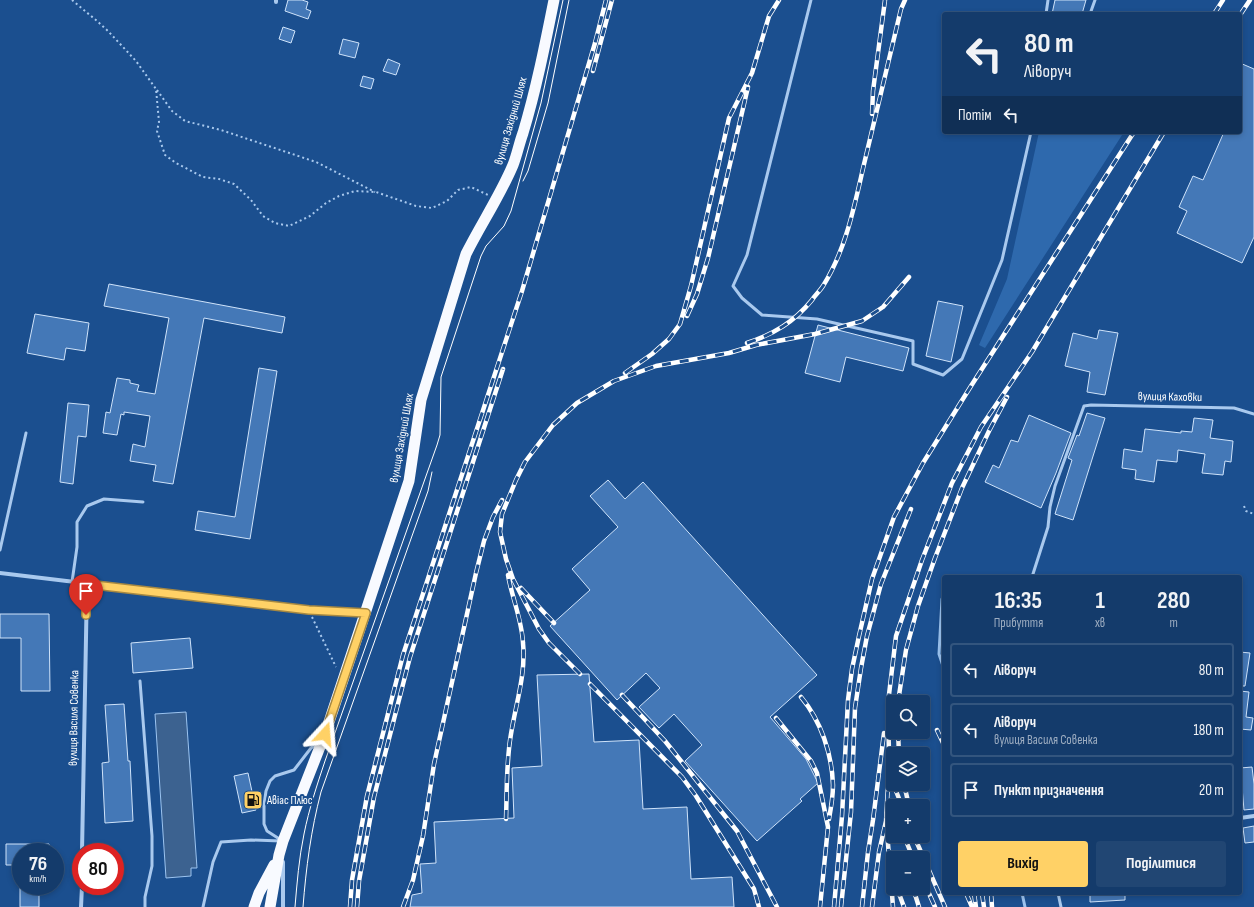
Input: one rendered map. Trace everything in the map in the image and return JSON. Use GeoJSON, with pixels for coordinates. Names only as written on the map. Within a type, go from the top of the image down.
{"type":"FeatureCollection","features":[{"type":"Feature","properties":{"kind":"highway","name":"вулиця Західний Шлях"},"geometry":{"type":"LineString","coordinates":[[283,841],[325,734],[409,480],[421,400],[447,311],[466,254],[513,165],[528,117],[554,0]]}},
{"type":"Feature","properties":{"kind":"highway"},"geometry":{"type":"LineString","coordinates":[[270,907],[279,855],[283,841]]}},
{"type":"Feature","properties":{"kind":"highway"},"geometry":{"type":"LineString","coordinates":[[254,907],[279,855]]}},
{"type":"Feature","properties":{"kind":"street"},"geometry":{"type":"LineString","coordinates":[[0,573],[309,610],[366,613]]}},
{"type":"Feature","properties":{"kind":"street","name":"вулиця Василя Совенка"},"geometry":{"type":"LineString","coordinates":[[82,843],[86,584]]}},
{"type":"Feature","properties":{"kind":"street"},"geometry":{"type":"LineString","coordinates":[[1242,818],[1254,816]]}},
{"type":"Feature","properties":{"kind":"street","name":"вулиця Західний Шлях"},"geometry":{"type":"LineString","coordinates":[[283,841],[283,907]]}},
{"type":"Feature","properties":{"kind":"street"},"geometry":{"type":"LineString","coordinates":[[81,907],[82,895]]}},
{"type":"Feature","properties":{"kind":"lane"},"geometry":{"type":"LineString","coordinates":[[811,0],[747,254],[733,286],[742,298],[762,315],[817,319],[913,342],[912,364],[943,375],[962,359],[1002,260],[1031,134]]}},
{"type":"Feature","properties":{"kind":"lane"},"geometry":{"type":"LineString","coordinates":[[1046,12],[1048,0]]}},
{"type":"Feature","properties":{"kind":"lane"},"geometry":{"type":"LineString","coordinates":[[1091,12],[1095,0]]}},
{"type":"Feature","properties":{"kind":"lane","name":"вулиця Каховки"},"geometry":{"type":"LineString","coordinates":[[1033,575],[1048,527],[1050,507],[1055,486],[1084,406],[1234,408],[1254,414]]}},
{"type":"Feature","properties":{"kind":"lane"},"geometry":{"type":"LineString","coordinates":[[0,550],[26,433]]}},
{"type":"Feature","properties":{"kind":"lane"},"geometry":{"type":"LineString","coordinates":[[72,582],[77,547],[77,522],[87,506],[104,500],[143,502]]}},
{"type":"Feature","properties":{"kind":"lane"},"geometry":{"type":"LineString","coordinates":[[140,682],[152,836],[152,866],[145,897],[145,907]]}},
{"type":"Feature","properties":{"kind":"lane"},"geometry":{"type":"LineString","coordinates":[[283,841],[267,831],[264,824],[263,817],[266,792],[270,782],[275,776],[294,770],[311,748],[325,734]]}},
{"type":"Feature","properties":{"kind":"lane"},"geometry":{"type":"LineString","coordinates":[[203,907],[213,862],[221,842],[251,840],[283,841]]}},
{"type":"Feature","properties":{"kind":"lane"},"geometry":{"type":"LineString","coordinates":[[1058,895],[1061,907]]}},
{"type":"Feature","properties":{"kind":"path"},"geometry":{"type":"LineString","coordinates":[[72,0],[108,31],[136,61],[172,111],[185,121],[222,130],[316,162],[376,192],[416,206],[432,208],[447,201],[458,190],[471,187],[496,199]]}},
{"type":"Feature","properties":{"kind":"path"},"geometry":{"type":"LineString","coordinates":[[156,89],[159,122],[158,131],[165,155],[176,163],[203,177],[219,179],[234,184],[251,200],[263,216],[275,223],[289,226],[310,216],[326,203],[338,196],[355,191],[376,192]]}},
{"type":"Feature","properties":{"kind":"path"},"geometry":{"type":"LineString","coordinates":[[1244,506],[1246,511],[1254,514]]}},
{"type":"Feature","properties":{"kind":"path"},"geometry":{"type":"LineString","coordinates":[[309,610],[343,682]]}},
{"type":"Feature","properties":{"kind":"shaded area"},"geometry":{"type":"Polygon","coordinates":[[[1039,134],[1123,134],[985,348],[979,345],[1007,279],[1039,134]]]}},
{"type":"Feature","properties":{"kind":"shaded area"},"geometry":{"type":"Polygon","coordinates":[[[186,712],[197,868],[191,868],[191,876],[166,878],[155,714],[186,712]]]}},
{"type":"Feature","properties":{"kind":"building"},"geometry":{"type":"Polygon","coordinates":[[[288,0],[302,0],[308,2],[306,9],[311,11],[308,19],[285,11],[288,0]]]}},
{"type":"Feature","properties":{"kind":"building"},"geometry":{"type":"Polygon","coordinates":[[[1055,0],[1086,0],[1083,12],[1052,12],[1055,0]]]}},
{"type":"Feature","properties":{"kind":"building"},"geometry":{"type":"Polygon","coordinates":[[[283,27],[295,31],[291,43],[279,39],[283,27]]]}},
{"type":"Feature","properties":{"kind":"building"},"geometry":{"type":"Polygon","coordinates":[[[343,39],[359,43],[355,58],[339,54],[343,39]]]}},
{"type":"Feature","properties":{"kind":"building"},"geometry":{"type":"Polygon","coordinates":[[[388,59],[400,64],[396,75],[383,71],[388,59]]]}},
{"type":"Feature","properties":{"kind":"building"},"geometry":{"type":"Polygon","coordinates":[[[1242,64],[1254,69],[1254,237],[1242,263],[1177,233],[1187,211],[1179,207],[1193,176],[1203,180],[1223,134],[1242,134],[1242,64]]]}},
{"type":"Feature","properties":{"kind":"building"},"geometry":{"type":"Polygon","coordinates":[[[363,76],[374,79],[371,89],[360,86],[363,76]]]}},
{"type":"Feature","properties":{"kind":"building"},"geometry":{"type":"Polygon","coordinates":[[[109,284],[285,317],[282,333],[204,318],[173,484],[153,481],[156,465],[130,461],[133,444],[145,447],[150,416],[124,412],[124,415],[121,414],[117,435],[103,433],[106,412],[110,413],[117,378],[130,380],[130,383],[139,385],[137,391],[155,394],[169,318],[104,306],[109,284]]]}},
{"type":"Feature","properties":{"kind":"building"},"geometry":{"type":"Polygon","coordinates":[[[938,301],[963,306],[951,362],[926,356],[938,301]]]}},
{"type":"Feature","properties":{"kind":"building"},"geometry":{"type":"Polygon","coordinates":[[[35,314],[89,323],[85,351],[66,348],[64,360],[27,353],[35,314]]]}},
{"type":"Feature","properties":{"kind":"building"},"geometry":{"type":"Polygon","coordinates":[[[818,325],[909,348],[903,371],[846,357],[840,382],[805,373],[818,325]]]}},
{"type":"Feature","properties":{"kind":"building"},"geometry":{"type":"Polygon","coordinates":[[[1099,330],[1118,333],[1105,395],[1087,392],[1090,372],[1065,366],[1073,333],[1097,339],[1099,330]]]}},
{"type":"Feature","properties":{"kind":"building"},"geometry":{"type":"Polygon","coordinates":[[[259,368],[277,371],[250,539],[195,530],[198,511],[235,517],[259,368]]]}},
{"type":"Feature","properties":{"kind":"building"},"geometry":{"type":"Polygon","coordinates":[[[68,403],[89,405],[86,437],[78,436],[73,484],[60,482],[68,403]]]}},
{"type":"Feature","properties":{"kind":"building"},"geometry":{"type":"Polygon","coordinates":[[[1087,413],[1105,418],[1073,520],[1055,514],[1072,460],[1068,458],[1077,435],[1079,436],[1087,413]]]}},
{"type":"Feature","properties":{"kind":"building"},"geometry":{"type":"Polygon","coordinates":[[[1029,415],[1071,433],[1041,508],[985,482],[993,465],[999,468],[1011,440],[1018,442],[1029,415]]]}},
{"type":"Feature","properties":{"kind":"building"},"geometry":{"type":"Polygon","coordinates":[[[1194,418],[1213,420],[1210,438],[1233,441],[1231,462],[1225,461],[1223,475],[1202,473],[1205,454],[1178,450],[1177,462],[1157,460],[1154,482],[1135,479],[1136,470],[1122,468],[1124,449],[1142,452],[1145,429],[1181,433],[1181,431],[1192,432],[1194,418]]]}},
{"type":"Feature","properties":{"kind":"building"},"geometry":{"type":"Polygon","coordinates":[[[608,480],[625,499],[643,482],[817,675],[770,717],[806,759],[818,783],[800,799],[802,801],[757,841],[685,761],[702,745],[674,714],[659,728],[639,707],[660,688],[646,673],[617,700],[550,626],[590,590],[572,569],[618,527],[590,496],[608,480]]]}},
{"type":"Feature","properties":{"kind":"building"},"geometry":{"type":"Polygon","coordinates":[[[0,614],[49,614],[50,691],[21,691],[21,638],[0,638],[0,614]]]}},
{"type":"Feature","properties":{"kind":"building"},"geometry":{"type":"Polygon","coordinates":[[[190,638],[193,668],[133,673],[131,643],[190,638]]]}},
{"type":"Feature","properties":{"kind":"building"},"geometry":{"type":"Polygon","coordinates":[[[1242,652],[1250,653],[1245,686],[1242,686],[1242,652]]]}},
{"type":"Feature","properties":{"kind":"building"},"geometry":{"type":"Polygon","coordinates":[[[589,674],[594,742],[639,740],[643,809],[687,807],[691,879],[732,877],[734,907],[410,907],[412,895],[422,893],[420,864],[436,863],[434,822],[514,818],[512,768],[542,766],[537,675],[589,674]]]}},
{"type":"Feature","properties":{"kind":"building"},"geometry":{"type":"Polygon","coordinates":[[[1242,691],[1249,692],[1246,717],[1253,718],[1251,730],[1242,729],[1242,691]]]}},
{"type":"Feature","properties":{"kind":"building"},"geometry":{"type":"Polygon","coordinates":[[[124,704],[128,761],[130,761],[133,821],[105,823],[102,763],[109,762],[105,705],[124,704]]]}},
{"type":"Feature","properties":{"kind":"building"},"geometry":{"type":"Polygon","coordinates":[[[1252,767],[1254,809],[1244,810],[1242,768],[1252,767]]]}},
{"type":"Feature","properties":{"kind":"building"},"geometry":{"type":"Polygon","coordinates":[[[248,773],[256,810],[242,813],[234,776],[248,773]]]}},
{"type":"Feature","properties":{"kind":"building"},"geometry":{"type":"Polygon","coordinates":[[[1254,826],[1254,842],[1245,843],[1243,828],[1254,826]]]}},
{"type":"Feature","properties":{"kind":"building"},"geometry":{"type":"Polygon","coordinates":[[[6,844],[12,844],[12,865],[6,865],[6,844]]]}},
{"type":"Feature","properties":{"kind":"building"},"geometry":{"type":"Polygon","coordinates":[[[20,895],[39,895],[39,907],[20,907],[20,895]]]}},
{"type":"Feature","properties":{"kind":"building"},"geometry":{"type":"Polygon","coordinates":[[[1090,895],[1125,895],[1125,900],[1090,902],[1090,895]]]}},
{"type":"Feature","properties":{"kind":"waterway"},"geometry":{"type":"LineString","coordinates":[[942,599],[939,654],[942,663]]}},
{"type":"Feature","properties":{"kind":"waterway"},"geometry":{"type":"LineString","coordinates":[[1022,895],[1025,907]]}},
{"type":"Feature","properties":{"kind":"tram line"},"geometry":{"type":"LineString","coordinates":[[295,907],[302,843],[313,797],[437,445],[440,435],[441,377],[481,256],[486,246],[504,226],[511,211],[541,103],[563,0]]}},
{"type":"Feature","properties":{"kind":"tram line"},"geometry":{"type":"LineString","coordinates":[[523,181],[528,171],[548,103],[569,0]]}},
{"type":"Feature","properties":{"kind":"tram line"},"geometry":{"type":"LineString","coordinates":[[303,907],[309,849],[321,792],[428,491],[432,472]]}},
{"type":"Feature","properties":{"kind":"railway"},"geometry":{"type":"LineString","coordinates":[[350,907],[352,880],[367,796],[403,655],[522,291],[595,43],[606,0]]}},
{"type":"Feature","properties":{"kind":"railway"},"geometry":{"type":"LineString","coordinates":[[593,71],[612,0]]}},
{"type":"Feature","properties":{"kind":"railway"},"geometry":{"type":"LineString","coordinates":[[625,373],[652,354],[669,339],[680,324],[691,286],[729,118],[752,73],[769,16],[779,0]]}},
{"type":"Feature","properties":{"kind":"railway"},"geometry":{"type":"LineString","coordinates":[[872,114],[873,91],[885,0]]}},
{"type":"Feature","properties":{"kind":"railway"},"geometry":{"type":"LineString","coordinates":[[747,343],[766,336],[798,315],[822,288],[838,256],[844,241],[858,192],[901,9],[905,0]]}},
{"type":"Feature","properties":{"kind":"railway"},"geometry":{"type":"LineString","coordinates":[[1215,12],[1223,0]]}},
{"type":"Feature","properties":{"kind":"railway"},"geometry":{"type":"LineString","coordinates":[[1242,12],[1250,0]]}},
{"type":"Feature","properties":{"kind":"railway"},"geometry":{"type":"LineString","coordinates":[[687,316],[697,294],[708,258],[748,87]]}},
{"type":"Feature","properties":{"kind":"railway"},"geometry":{"type":"LineString","coordinates":[[834,907],[842,816],[848,700],[852,669],[872,579],[894,517],[923,463],[1133,134]]}},
{"type":"Feature","properties":{"kind":"railway"},"geometry":{"type":"LineString","coordinates":[[889,747],[888,703],[896,636],[922,560],[952,483],[981,427],[1032,352],[1163,134]]}},
{"type":"Feature","properties":{"kind":"railway"},"geometry":{"type":"LineString","coordinates":[[580,674],[549,643],[539,629],[513,579],[506,559],[500,532],[502,514],[516,480],[525,462],[553,425],[577,403],[614,381],[656,366],[729,353],[756,345],[815,334],[862,321],[883,307],[909,277]]}},
{"type":"Feature","properties":{"kind":"railway"},"geometry":{"type":"LineString","coordinates":[[357,907],[359,881],[374,797],[410,657],[503,369]]}},
{"type":"Feature","properties":{"kind":"railway"},"geometry":{"type":"LineString","coordinates":[[899,695],[906,650],[918,606],[935,558],[962,488],[1007,397]]}},
{"type":"Feature","properties":{"kind":"railway"},"geometry":{"type":"LineString","coordinates":[[403,907],[413,880],[423,836],[434,764],[476,573],[484,541],[493,517],[502,500]]}},
{"type":"Feature","properties":{"kind":"railway"},"geometry":{"type":"LineString","coordinates":[[841,907],[851,812],[855,708],[861,668],[867,636],[881,584],[911,509]]}},
{"type":"Feature","properties":{"kind":"railway"},"geometry":{"type":"LineString","coordinates":[[506,819],[508,755],[522,677],[524,655],[521,626],[508,575]]}},
{"type":"Feature","properties":{"kind":"railway"},"geometry":{"type":"LineString","coordinates":[[521,588],[554,623]]}},
{"type":"Feature","properties":{"kind":"railway"},"geometry":{"type":"LineString","coordinates":[[590,684],[682,777],[696,796],[754,889],[759,907]]}},
{"type":"Feature","properties":{"kind":"railway"},"geometry":{"type":"LineString","coordinates":[[622,695],[665,741],[737,831],[777,907]]}},
{"type":"Feature","properties":{"kind":"railway"},"geometry":{"type":"LineString","coordinates":[[801,697],[820,727],[828,750],[833,785],[829,819]]}},
{"type":"Feature","properties":{"kind":"railway"},"geometry":{"type":"LineString","coordinates":[[776,718],[811,761],[817,773],[828,827],[820,907]]}},
{"type":"Feature","properties":{"kind":"railway"},"geometry":{"type":"LineString","coordinates":[[937,730],[942,741]]}},
{"type":"Feature","properties":{"kind":"railway"},"geometry":{"type":"LineString","coordinates":[[862,907],[884,733]]}},
{"type":"Feature","properties":{"kind":"railway"},"geometry":{"type":"LineString","coordinates":[[898,739],[899,747]]}},
{"type":"Feature","properties":{"kind":"railway"},"geometry":{"type":"LineString","coordinates":[[872,907],[879,852],[886,821],[888,791]]}},
{"type":"Feature","properties":{"kind":"railway"},"geometry":{"type":"LineString","coordinates":[[896,791],[899,799]]}},
{"type":"Feature","properties":{"kind":"railway"},"geometry":{"type":"LineString","coordinates":[[906,791],[907,799]]}},
{"type":"Feature","properties":{"kind":"railway"},"geometry":{"type":"LineString","coordinates":[[888,843],[893,907]]}},
{"type":"Feature","properties":{"kind":"railway"},"geometry":{"type":"LineString","coordinates":[[907,843],[910,851]]}},
{"type":"Feature","properties":{"kind":"railway"},"geometry":{"type":"LineString","coordinates":[[917,843],[945,907]]}},
{"type":"Feature","properties":{"kind":"railway"},"geometry":{"type":"LineString","coordinates":[[900,895],[904,907]]}},
{"type":"Feature","properties":{"kind":"railway"},"geometry":{"type":"LineString","coordinates":[[915,895],[919,907]]}},
{"type":"Feature","properties":{"kind":"railway"},"geometry":{"type":"LineString","coordinates":[[930,895],[935,907]]}},
{"type":"Feature","properties":{"kind":"railway"},"geometry":{"type":"LineString","coordinates":[[967,895],[972,907]]}},
{"type":"Feature","properties":{"kind":"railway"},"geometry":{"type":"LineString","coordinates":[[974,895],[976,907]]}},
{"type":"Feature","properties":{"kind":"railway"},"geometry":{"type":"LineString","coordinates":[[982,895],[984,907]]}},
{"type":"Feature","properties":{"kind":"railway"},"geometry":{"type":"LineString","coordinates":[[991,895],[992,907]]}},
{"type":"Feature","properties":{"kind":"place","name":"Авіас Плюс"},"geometry":{"type":"Point","coordinates":[253,800]}},
{"type":"Feature","properties":{"kind":"route"},"geometry":{"type":"LineString","coordinates":[[86,615],[86,584],[309,610],[366,613],[325,734]]}}]}
